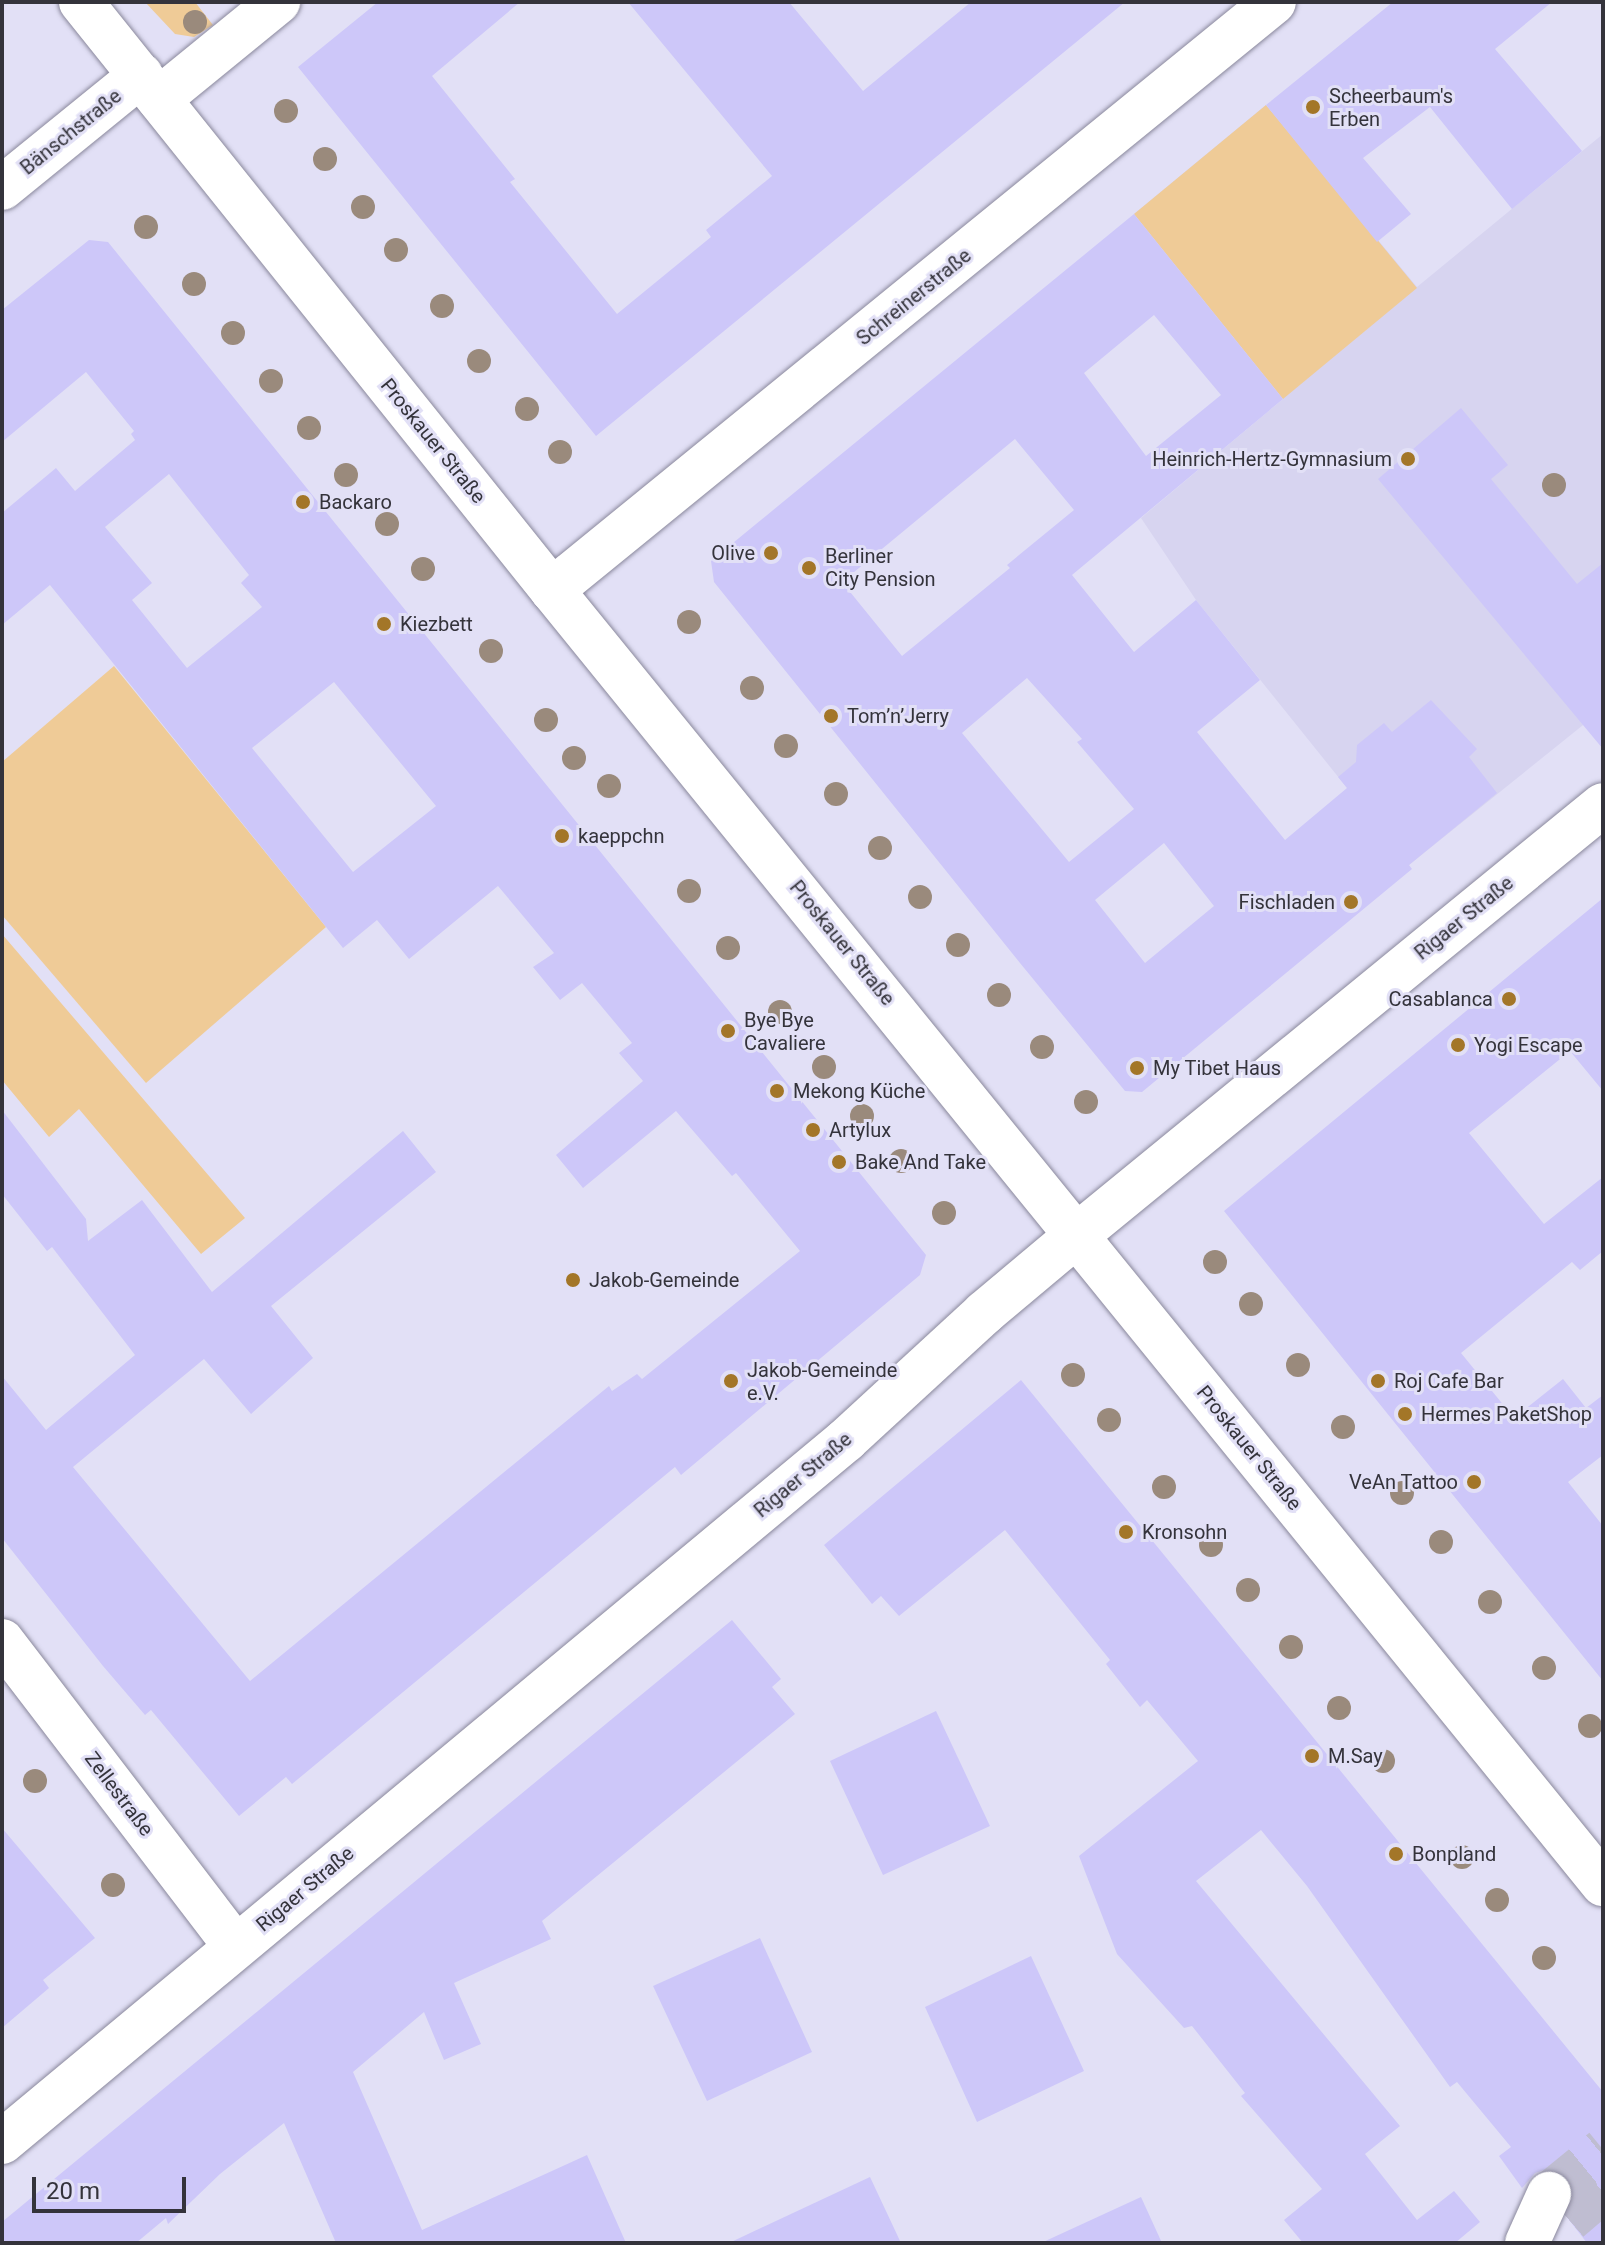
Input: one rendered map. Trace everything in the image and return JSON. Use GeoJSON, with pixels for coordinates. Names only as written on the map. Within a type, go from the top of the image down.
{"type":"FeatureCollection","features":[{"type":"Feature","properties":{"kind":"street","name":"Proskauer Straße"},"geometry":{"type":"LineString","coordinates":[[81,2],[552,590],[1603,1884]]}},
{"type":"Feature","properties":{"kind":"street","name":"Bänschstraße"},"geometry":{"type":"LineString","coordinates":[[2,188],[278,2]]}},
{"type":"Feature","properties":{"kind":"street","name":"Schreinerstraße"},"geometry":{"type":"LineString","coordinates":[[552,590],[1274,2]]}},
{"type":"Feature","properties":{"kind":"street","name":"Rigaer Straße"},"geometry":{"type":"LineString","coordinates":[[2,2142],[846,1440],[984,1313],[1077,1235],[1603,805]]}},
{"type":"Feature","properties":{"kind":"street","name":"Zellestraße"},"geometry":{"type":"LineString","coordinates":[[2,1641],[236,1947]]}},
{"type":"Feature","properties":{"kind":"street"},"geometry":{"type":"LineString","coordinates":[[1527,2243],[1553,2219]]}},
{"type":"Feature","properties":{"kind":"shaded area"},"geometry":{"type":"Polygon","coordinates":[[[145,2],[195,2],[213,25],[194,37],[175,34],[145,2]]]}},
{"type":"Feature","properties":{"kind":"shaded area","name":"Heinrich-Hertz-Gymnasium"},"geometry":{"type":"Polygon","coordinates":[[[1266,105],[1417,287],[1603,134],[1603,709],[1409,865],[1196,600],[1141,518],[1283,399],[1134,214],[1266,105]]]}},
{"type":"Feature","properties":{"kind":"shaded area"},"geometry":{"type":"Polygon","coordinates":[[[1266,105],[1417,288],[1283,399],[1134,214],[1266,105]]]}},
{"type":"Feature","properties":{"kind":"shaded area"},"geometry":{"type":"Polygon","coordinates":[[[114,666],[326,927],[146,1083],[2,915],[2,762],[114,666]]]}},
{"type":"Feature","properties":{"kind":"shaded area"},"geometry":{"type":"Polygon","coordinates":[[[2,934],[245,1218],[201,1254],[79,1109],[49,1137],[2,1080],[2,934]]]}},
{"type":"Feature","properties":{"kind":"building"},"geometry":{"type":"Polygon","coordinates":[[[378,2],[520,2],[432,76],[515,179],[510,182],[617,314],[711,237],[706,230],[772,176],[628,2],[789,2],[863,91],[971,2],[1125,2],[596,436],[298,67],[378,2]]]}},
{"type":"Feature","properties":{"kind":"building"},"geometry":{"type":"Polygon","coordinates":[[[1393,2],[1552,2],[1495,49],[1582,151],[1512,209],[1430,107],[1363,158],[1411,214],[1377,242],[1266,105],[1393,2]]]}},
{"type":"Feature","properties":{"kind":"building"},"geometry":{"type":"Polygon","coordinates":[[[1134,214],[1283,399],[1072,575],[1134,652],[1196,600],[1260,680],[1197,732],[1285,840],[1347,788],[1338,777],[1356,762],[1357,745],[1384,723],[1392,732],[1431,700],[1477,749],[1469,757],[1497,793],[1409,865],[1412,869],[1142,1092],[1125,1091],[714,582],[711,561],[1134,214]],[[1154,315],[1084,373],[1146,456],[1221,395],[1154,315]],[[1015,439],[842,582],[902,656],[1010,568],[1007,565],[1074,510],[1015,439]],[[1027,678],[962,733],[1069,862],[1134,809],[1077,742],[1082,739],[1027,678]],[[1164,843],[1095,900],[1145,963],[1214,906],[1164,843]]]}},
{"type":"Feature","properties":{"kind":"building"},"geometry":{"type":"Polygon","coordinates":[[[89,240],[108,242],[926,1255],[920,1275],[681,1475],[675,1467],[292,1784],[286,1777],[239,1816],[151,1710],[145,1715],[103,1666],[2,1538],[2,1376],[46,1430],[135,1355],[52,1247],[47,1251],[2,1194],[2,1110],[86,1219],[88,1241],[142,1200],[212,1292],[403,1131],[436,1172],[271,1306],[313,1358],[251,1414],[204,1359],[73,1467],[250,1681],[609,1386],[612,1391],[637,1374],[642,1379],[800,1251],[736,1173],[732,1176],[676,1111],[583,1188],[556,1155],[643,1081],[619,1053],[632,1043],[582,983],[560,1000],[533,967],[554,953],[498,886],[409,959],[377,920],[343,948],[50,585],[2,625],[2,513],[56,468],[75,491],[135,440],[131,434],[134,431],[86,372],[2,442],[2,310],[89,240]],[[169,474],[105,527],[152,583],[132,600],[187,668],[262,607],[241,583],[249,575],[169,474]],[[334,682],[252,748],[353,872],[436,806],[334,682]]]}},
{"type":"Feature","properties":{"kind":"building"},"geometry":{"type":"Polygon","coordinates":[[[1461,408],[1508,465],[1491,479],[1577,584],[1603,563],[1603,749],[1378,479],[1461,408]]]}},
{"type":"Feature","properties":{"kind":"building"},"geometry":{"type":"Polygon","coordinates":[[[1603,898],[1603,1091],[1570,1051],[1469,1133],[1544,1224],[1603,1177],[1603,1251],[1580,1270],[1572,1262],[1461,1353],[1514,1418],[1563,1379],[1586,1408],[1603,1395],[1603,1455],[1568,1482],[1603,1526],[1603,1681],[1224,1211],[1603,898]]]}},
{"type":"Feature","properties":{"kind":"building"},"geometry":{"type":"Polygon","coordinates":[[[1021,1380],[1603,2092],[1603,2243],[1587,2243],[1566,2216],[1574,2191],[1569,2179],[1560,2172],[1547,2169],[1535,2173],[1522,2188],[1499,2156],[1511,2147],[1457,2082],[1450,2087],[1307,1886],[1261,1830],[1196,1881],[1400,2126],[1365,2154],[1417,2220],[1454,2191],[1480,2222],[1455,2243],[1303,2243],[1284,2220],[1322,2189],[1241,2096],[1245,2093],[1192,2026],[1184,2028],[1117,1954],[1079,1856],[1198,1761],[1147,1700],[1140,1707],[1106,1664],[1110,1660],[1005,1530],[899,1616],[881,1596],[872,1604],[824,1545],[1021,1380]]]}},
{"type":"Feature","properties":{"kind":"building"},"geometry":{"type":"Polygon","coordinates":[[[732,1620],[781,1679],[772,1687],[795,1714],[542,1921],[551,1939],[454,1983],[481,2044],[444,2060],[424,2012],[353,2072],[422,2230],[587,2155],[626,2243],[336,2243],[284,2123],[220,2174],[168,2224],[166,2218],[136,2243],[2,2243],[2,2222],[732,1620]]]}},
{"type":"Feature","properties":{"kind":"building"},"geometry":{"type":"Polygon","coordinates":[[[936,1711],[990,1826],[883,1875],[830,1761],[936,1711]]]}},
{"type":"Feature","properties":{"kind":"building"},"geometry":{"type":"Polygon","coordinates":[[[2,1828],[95,1938],[43,1980],[49,1988],[2,2028],[2,1828]]]}},
{"type":"Feature","properties":{"kind":"building"},"geometry":{"type":"Polygon","coordinates":[[[760,1938],[812,2052],[707,2101],[653,1986],[760,1938]]]}},
{"type":"Feature","properties":{"kind":"building"},"geometry":{"type":"Polygon","coordinates":[[[1031,1956],[1084,2071],[977,2122],[925,2007],[1031,1956]]]}},
{"type":"Feature","properties":{"kind":"building"},"geometry":{"type":"Polygon","coordinates":[[[870,2177],[901,2243],[729,2243],[870,2177]]]}},
{"type":"Feature","properties":{"kind":"building"},"geometry":{"type":"Polygon","coordinates":[[[1141,2197],[1162,2243],[1041,2243],[1141,2197]]]}},
{"type":"Feature","properties":{"kind":"tunnel"},"geometry":{"type":"LineString","coordinates":[[1549,2194],[1603,2150]]}},
{"type":"Feature","properties":{"kind":"tunnel"},"geometry":{"type":"LineString","coordinates":[[1569,2220],[1603,2191]]}},
{"type":"Feature","properties":{"kind":"place","name":"Scheerbaum's Erben"},"geometry":{"type":"Point","coordinates":[1313,107]}},
{"type":"Feature","properties":{"kind":"place","name":"Heinrich-Hertz-Gymnasium"},"geometry":{"type":"Point","coordinates":[1408,459]}},
{"type":"Feature","properties":{"kind":"place","name":"Backaro"},"geometry":{"type":"Point","coordinates":[303,502]}},
{"type":"Feature","properties":{"kind":"place","name":"Olive"},"geometry":{"type":"Point","coordinates":[771,553]}},
{"type":"Feature","properties":{"kind":"place","name":"Berliner City Pension"},"geometry":{"type":"Point","coordinates":[809,568]}},
{"type":"Feature","properties":{"kind":"place","name":"Kiezbett"},"geometry":{"type":"Point","coordinates":[384,624]}},
{"type":"Feature","properties":{"kind":"place","name":"Tom’n’Jerry"},"geometry":{"type":"Point","coordinates":[831,716]}},
{"type":"Feature","properties":{"kind":"place","name":"kaeppchn"},"geometry":{"type":"Point","coordinates":[562,836]}},
{"type":"Feature","properties":{"kind":"place","name":"Fischladen"},"geometry":{"type":"Point","coordinates":[1351,902]}},
{"type":"Feature","properties":{"kind":"place","name":"Casablanca"},"geometry":{"type":"Point","coordinates":[1509,999]}},
{"type":"Feature","properties":{"kind":"place","name":"Bye Bye Cavaliere"},"geometry":{"type":"Point","coordinates":[728,1031]}},
{"type":"Feature","properties":{"kind":"place","name":"Yogi Escape"},"geometry":{"type":"Point","coordinates":[1458,1045]}},
{"type":"Feature","properties":{"kind":"place","name":"My Tibet Haus"},"geometry":{"type":"Point","coordinates":[1137,1068]}},
{"type":"Feature","properties":{"kind":"place","name":"Mekong Küche"},"geometry":{"type":"Point","coordinates":[777,1091]}},
{"type":"Feature","properties":{"kind":"place","name":"Artylux"},"geometry":{"type":"Point","coordinates":[813,1130]}},
{"type":"Feature","properties":{"kind":"place","name":"Bake And Take"},"geometry":{"type":"Point","coordinates":[839,1162]}},
{"type":"Feature","properties":{"kind":"place","name":"Jakob-Gemeinde"},"geometry":{"type":"Point","coordinates":[573,1280]}},
{"type":"Feature","properties":{"kind":"place","name":"Jakob-Gemeinde e.V."},"geometry":{"type":"Point","coordinates":[731,1381]}},
{"type":"Feature","properties":{"kind":"place","name":"Roj Cafe Bar"},"geometry":{"type":"Point","coordinates":[1378,1381]}},
{"type":"Feature","properties":{"kind":"place","name":"Hermes PaketShop"},"geometry":{"type":"Point","coordinates":[1405,1414]}},
{"type":"Feature","properties":{"kind":"place","name":"VeAn Tattoo"},"geometry":{"type":"Point","coordinates":[1474,1482]}},
{"type":"Feature","properties":{"kind":"place","name":"Kronsohn"},"geometry":{"type":"Point","coordinates":[1126,1532]}},
{"type":"Feature","properties":{"kind":"place","name":"M.Say"},"geometry":{"type":"Point","coordinates":[1312,1756]}},
{"type":"Feature","properties":{"kind":"place","name":"Bonpland"},"geometry":{"type":"Point","coordinates":[1396,1854]}}]}
